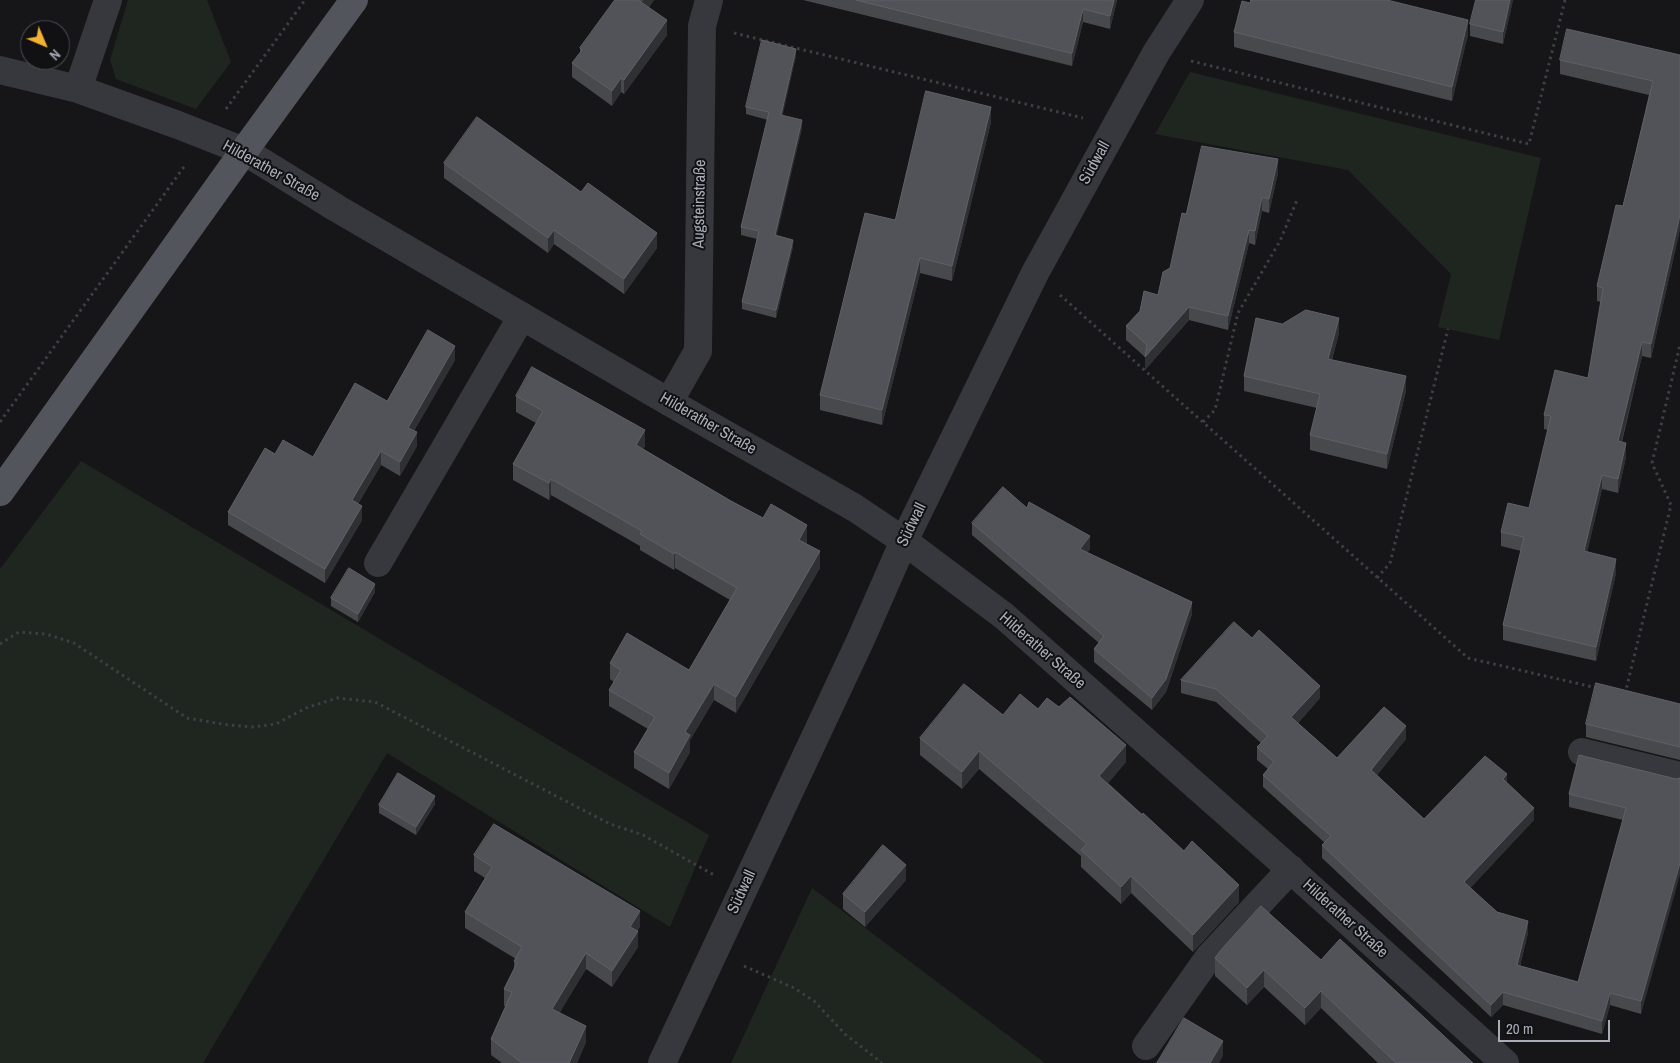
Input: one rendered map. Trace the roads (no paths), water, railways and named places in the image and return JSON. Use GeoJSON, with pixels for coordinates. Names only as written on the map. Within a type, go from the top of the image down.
{"type":"FeatureCollection","features":[{"type":"Feature","properties":{"kind":"main road"},"geometry":{"type":"LineString","coordinates":[[0,492],[354,0]]}},
{"type":"Feature","properties":{"kind":"street"},"geometry":{"type":"LineString","coordinates":[[78,89],[108,0]]}},
{"type":"Feature","properties":{"kind":"street","name":"Südwall"},"geometry":{"type":"LineString","coordinates":[[662,1063],[861,639],[904,541],[1035,274],[1156,53],[1190,0]]}},
{"type":"Feature","properties":{"kind":"street","name":"Augsteinstraße"},"geometry":{"type":"LineString","coordinates":[[669,402],[698,351],[706,13]]}},
{"type":"Feature","properties":{"kind":"street","name":"Hilderather Straße"},"geometry":{"type":"LineString","coordinates":[[0,70],[78,89],[244,152],[669,402],[855,508],[904,541],[1004,616],[1291,869],[1504,1063]]}},
{"type":"Feature","properties":{"kind":"street"},"geometry":{"type":"LineString","coordinates":[[378,563],[522,316]]}},
{"type":"Feature","properties":{"kind":"street"},"geometry":{"type":"LineString","coordinates":[[1582,752],[1680,776]]}},
{"type":"Feature","properties":{"kind":"street"},"geometry":{"type":"LineString","coordinates":[[1146,1046],[1210,957],[1291,869]]}}]}
